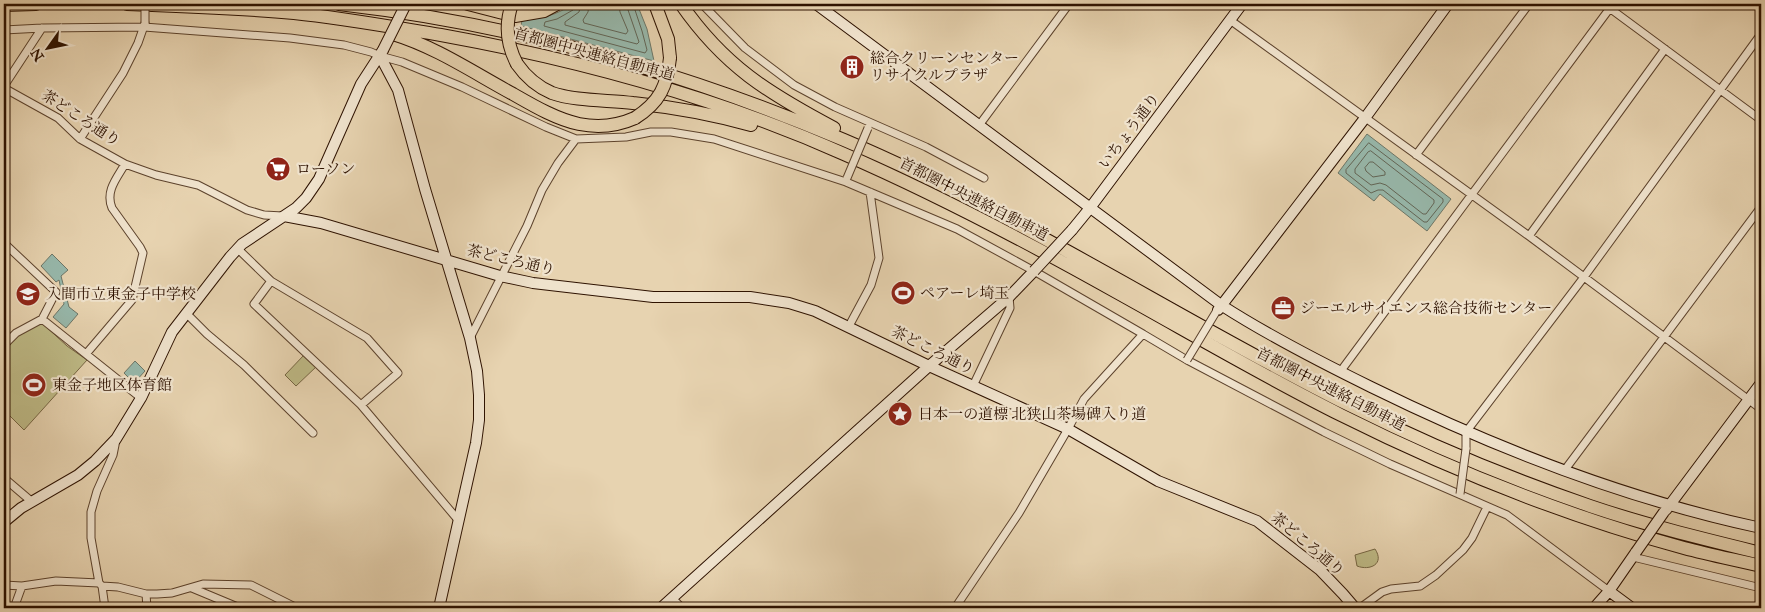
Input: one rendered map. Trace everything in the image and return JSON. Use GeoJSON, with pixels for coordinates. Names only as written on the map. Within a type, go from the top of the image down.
{"type":"FeatureCollection","features":[{"type":"Feature","properties":{"kind":"highway"},"geometry":{"type":"LineString","coordinates":[[4,6],[36,4]]}},
{"type":"Feature","properties":{"kind":"highway","name":"首都圏中央連絡自動車道"},"geometry":{"type":"LineString","coordinates":[[128,4],[291,13],[346,19],[495,45],[647,82],[730,110],[799,135],[917,187],[1024,242],[1342,416],[1416,450],[1502,487],[1587,518],[1682,547],[1761,566]]}},
{"type":"Feature","properties":{"kind":"highway","name":"首都圏中央連絡自動車道"},"geometry":{"type":"LineString","coordinates":[[339,4],[424,16],[585,51],[651,70],[735,98],[803,124],[844,140],[987,207],[1272,365],[1420,439],[1507,475],[1591,506],[1686,535],[1761,553]]}},
{"type":"Feature","properties":{"kind":"highway"},"geometry":{"type":"LineString","coordinates":[[468,4],[515,16],[544,11],[557,4]]}},
{"type":"Feature","properties":{"kind":"highway"},"geometry":{"type":"LineString","coordinates":[[512,4],[508,28],[509,44],[517,64],[530,79],[539,86],[554,93],[570,97],[633,102],[736,121],[793,137],[917,187]]}},
{"type":"Feature","properties":{"kind":"highway"},"geometry":{"type":"LineString","coordinates":[[346,19],[412,40],[438,52],[536,107],[556,116],[580,124],[598,126],[618,125],[636,118],[654,103],[662,90],[670,58],[668,39],[655,4]]}},
{"type":"Feature","properties":{"kind":"highway"},"geometry":{"type":"LineString","coordinates":[[681,4],[719,51],[736,67],[787,104],[944,186]]}},
{"type":"Feature","properties":{"kind":"street"},"geometry":{"type":"LineString","coordinates":[[80,139],[123,73],[144,25],[145,4]]}},
{"type":"Feature","properties":{"kind":"street"},"geometry":{"type":"LineString","coordinates":[[4,522],[31,501],[50,492],[78,474],[95,461],[116,439],[142,398],[166,344],[186,313],[238,249],[306,198],[319,179],[361,84],[382,53],[406,4]]}},
{"type":"Feature","properties":{"kind":"street"},"geometry":{"type":"LineString","coordinates":[[702,4],[746,48],[794,85],[869,125],[926,147],[984,178]]}},
{"type":"Feature","properties":{"kind":"street"},"geometry":{"type":"LineString","coordinates":[[816,4],[980,124],[1218,309],[1243,319],[1340,372],[1466,432],[1667,509],[1761,528]]}},
{"type":"Feature","properties":{"kind":"street"},"geometry":{"type":"LineString","coordinates":[[980,124],[1069,4]]}},
{"type":"Feature","properties":{"kind":"street","name":"いちょう通り"},"geometry":{"type":"LineString","coordinates":[[661,608],[929,366],[1009,297],[1090,208],[1242,4]]}},
{"type":"Feature","properties":{"kind":"street"},"geometry":{"type":"LineString","coordinates":[[1188,360],[1218,309],[1365,118],[1448,4]]}},
{"type":"Feature","properties":{"kind":"street"},"geometry":{"type":"LineString","coordinates":[[1416,155],[1528,4]]}},
{"type":"Feature","properties":{"kind":"street"},"geometry":{"type":"LineString","coordinates":[[1340,372],[1472,196],[1609,5],[1761,120]]}},
{"type":"Feature","properties":{"kind":"street"},"geometry":{"type":"LineString","coordinates":[[1230,20],[1529,236],[1761,409]]}},
{"type":"Feature","properties":{"kind":"street"},"geometry":{"type":"LineString","coordinates":[[4,30],[144,25],[290,38],[344,45],[382,53],[576,139],[626,137],[651,132],[671,132],[714,139],[846,180],[957,229],[1188,360],[1324,432],[1390,464],[1507,515],[1632,608]]}},
{"type":"Feature","properties":{"kind":"street"},"geometry":{"type":"LineString","coordinates":[[4,87],[42,28]]}},
{"type":"Feature","properties":{"kind":"street"},"geometry":{"type":"LineString","coordinates":[[1460,494],[1466,450],[1466,432],[1584,277],[1761,34]]}},
{"type":"Feature","properties":{"kind":"street"},"geometry":{"type":"LineString","coordinates":[[1529,236],[1665,49]]}},
{"type":"Feature","properties":{"kind":"street"},"geometry":{"type":"LineString","coordinates":[[382,53],[398,90],[425,189],[470,338],[477,371],[479,420],[474,454],[439,608]]}},
{"type":"Feature","properties":{"kind":"street","name":"茶どころ通り"},"geometry":{"type":"LineString","coordinates":[[4,87],[58,118],[80,139],[125,164],[156,175],[198,185],[247,210],[264,215],[284,216],[321,223],[500,276],[533,283],[653,298],[750,296],[789,303],[815,311],[929,366],[1068,429],[1158,480],[1257,522],[1320,570],[1355,608]]}},
{"type":"Feature","properties":{"kind":"street"},"geometry":{"type":"LineString","coordinates":[[846,180],[869,125]]}},
{"type":"Feature","properties":{"kind":"street"},"geometry":{"type":"LineString","coordinates":[[470,338],[542,190],[558,163],[576,139]]}},
{"type":"Feature","properties":{"kind":"street"},"geometry":{"type":"LineString","coordinates":[[86,354],[132,300],[143,253],[109,201],[112,185],[125,164]]}},
{"type":"Feature","properties":{"kind":"street"},"geometry":{"type":"LineString","coordinates":[[849,326],[871,285],[879,258],[870,192]]}},
{"type":"Feature","properties":{"kind":"street"},"geometry":{"type":"LineString","coordinates":[[1564,471],[1761,207]]}},
{"type":"Feature","properties":{"kind":"street"},"geometry":{"type":"LineString","coordinates":[[4,243],[56,292],[42,319],[16,333],[4,346]]}},
{"type":"Feature","properties":{"kind":"street"},"geometry":{"type":"LineString","coordinates":[[238,249],[271,281],[367,338],[398,373],[361,405]]}},
{"type":"Feature","properties":{"kind":"street"},"geometry":{"type":"LineString","coordinates":[[271,281],[254,304],[361,405],[459,521]]}},
{"type":"Feature","properties":{"kind":"street"},"geometry":{"type":"LineString","coordinates":[[973,386],[1010,308],[1009,297]]}},
{"type":"Feature","properties":{"kind":"street"},"geometry":{"type":"LineString","coordinates":[[186,313],[206,334],[244,365],[313,433]]}},
{"type":"Feature","properties":{"kind":"street"},"geometry":{"type":"LineString","coordinates":[[42,319],[142,398]]}},
{"type":"Feature","properties":{"kind":"street"},"geometry":{"type":"LineString","coordinates":[[955,608],[1019,514],[1084,399],[1144,334]]}},
{"type":"Feature","properties":{"kind":"street"},"geometry":{"type":"LineString","coordinates":[[1594,608],[1609,591],[1634,554],[1761,383]]}},
{"type":"Feature","properties":{"kind":"street"},"geometry":{"type":"LineString","coordinates":[[105,608],[91,538],[91,512],[97,490],[113,455],[116,439]]}},
{"type":"Feature","properties":{"kind":"street"},"geometry":{"type":"LineString","coordinates":[[4,478],[31,501]]}},
{"type":"Feature","properties":{"kind":"street"},"geometry":{"type":"LineString","coordinates":[[1360,608],[1382,592],[1391,589],[1420,586],[1436,575],[1463,550],[1472,538],[1487,507]]}},
{"type":"Feature","properties":{"kind":"street"},"geometry":{"type":"LineString","coordinates":[[1634,554],[1761,588]]}},
{"type":"Feature","properties":{"kind":"street"},"geometry":{"type":"LineString","coordinates":[[4,585],[22,586],[56,581],[118,587],[146,594],[172,593],[203,584],[251,585],[297,608]]}},
{"type":"Feature","properties":{"kind":"street"},"geometry":{"type":"LineString","coordinates":[[14,608],[22,586]]}},
{"type":"Feature","properties":{"kind":"street"},"geometry":{"type":"LineString","coordinates":[[192,588],[240,608]]}},
{"type":"Feature","properties":{"kind":"street"},"geometry":{"type":"LineString","coordinates":[[146,594],[147,608]]}},
{"type":"Feature","properties":{"kind":"street"},"geometry":{"type":"LineString","coordinates":[[672,598],[682,608]]}},
{"type":"Feature","properties":{"kind":"shaded area","name":"東金子地区体育館"},"geometry":{"type":"Polygon","coordinates":[[[42,323],[67,346],[87,360],[24,430],[4,410],[4,349],[13,339],[42,323]]]}},
{"type":"Feature","properties":{"kind":"shaded area"},"geometry":{"type":"Polygon","coordinates":[[[304,355],[317,366],[296,386],[285,375],[304,355]]]}},
{"type":"Feature","properties":{"kind":"shaded area"},"geometry":{"type":"Polygon","coordinates":[[[1375,549],[1378,559],[1375,565],[1367,568],[1357,566],[1355,555],[1375,549]]]}},
{"type":"Feature","properties":{"kind":"water"},"geometry":{"type":"Polygon","coordinates":[[[573,4],[637,4],[647,29],[654,61],[521,26],[522,20],[549,16],[573,4]]]}},
{"type":"Feature","properties":{"kind":"water"},"geometry":{"type":"Polygon","coordinates":[[[1367,134],[1451,199],[1427,231],[1380,194],[1374,201],[1338,173],[1367,134]]]}},
{"type":"Feature","properties":{"kind":"water"},"geometry":{"type":"Polygon","coordinates":[[[52,254],[68,270],[61,276],[69,307],[78,314],[66,328],[53,317],[64,304],[59,280],[56,282],[41,266],[52,254]]]}},
{"type":"Feature","properties":{"kind":"water"},"geometry":{"type":"Polygon","coordinates":[[[135,361],[145,371],[134,383],[124,373],[135,361]]]}},
{"type":"Feature","properties":{"kind":"place","name":"総合クリーンセンター リサイクルプラザ"},"geometry":{"type":"Point","coordinates":[852,67]}},
{"type":"Feature","properties":{"kind":"place","name":"ローソン"},"geometry":{"type":"Point","coordinates":[278,169]}},
{"type":"Feature","properties":{"kind":"place","name":"ペアーレ埼玉"},"geometry":{"type":"Point","coordinates":[903,293]}},
{"type":"Feature","properties":{"kind":"place","name":"入間市立東金子中学校"},"geometry":{"type":"Point","coordinates":[28,294]}},
{"type":"Feature","properties":{"kind":"place","name":"ジーエルサイエンス総合技術センター"},"geometry":{"type":"Point","coordinates":[1283,308]}},
{"type":"Feature","properties":{"kind":"place","name":"東金子地区体育館"},"geometry":{"type":"Point","coordinates":[34,385]}},
{"type":"Feature","properties":{"kind":"place","name":"日本一の道標 北狭山茶場碑入り道"},"geometry":{"type":"Point","coordinates":[900,414]}}]}
